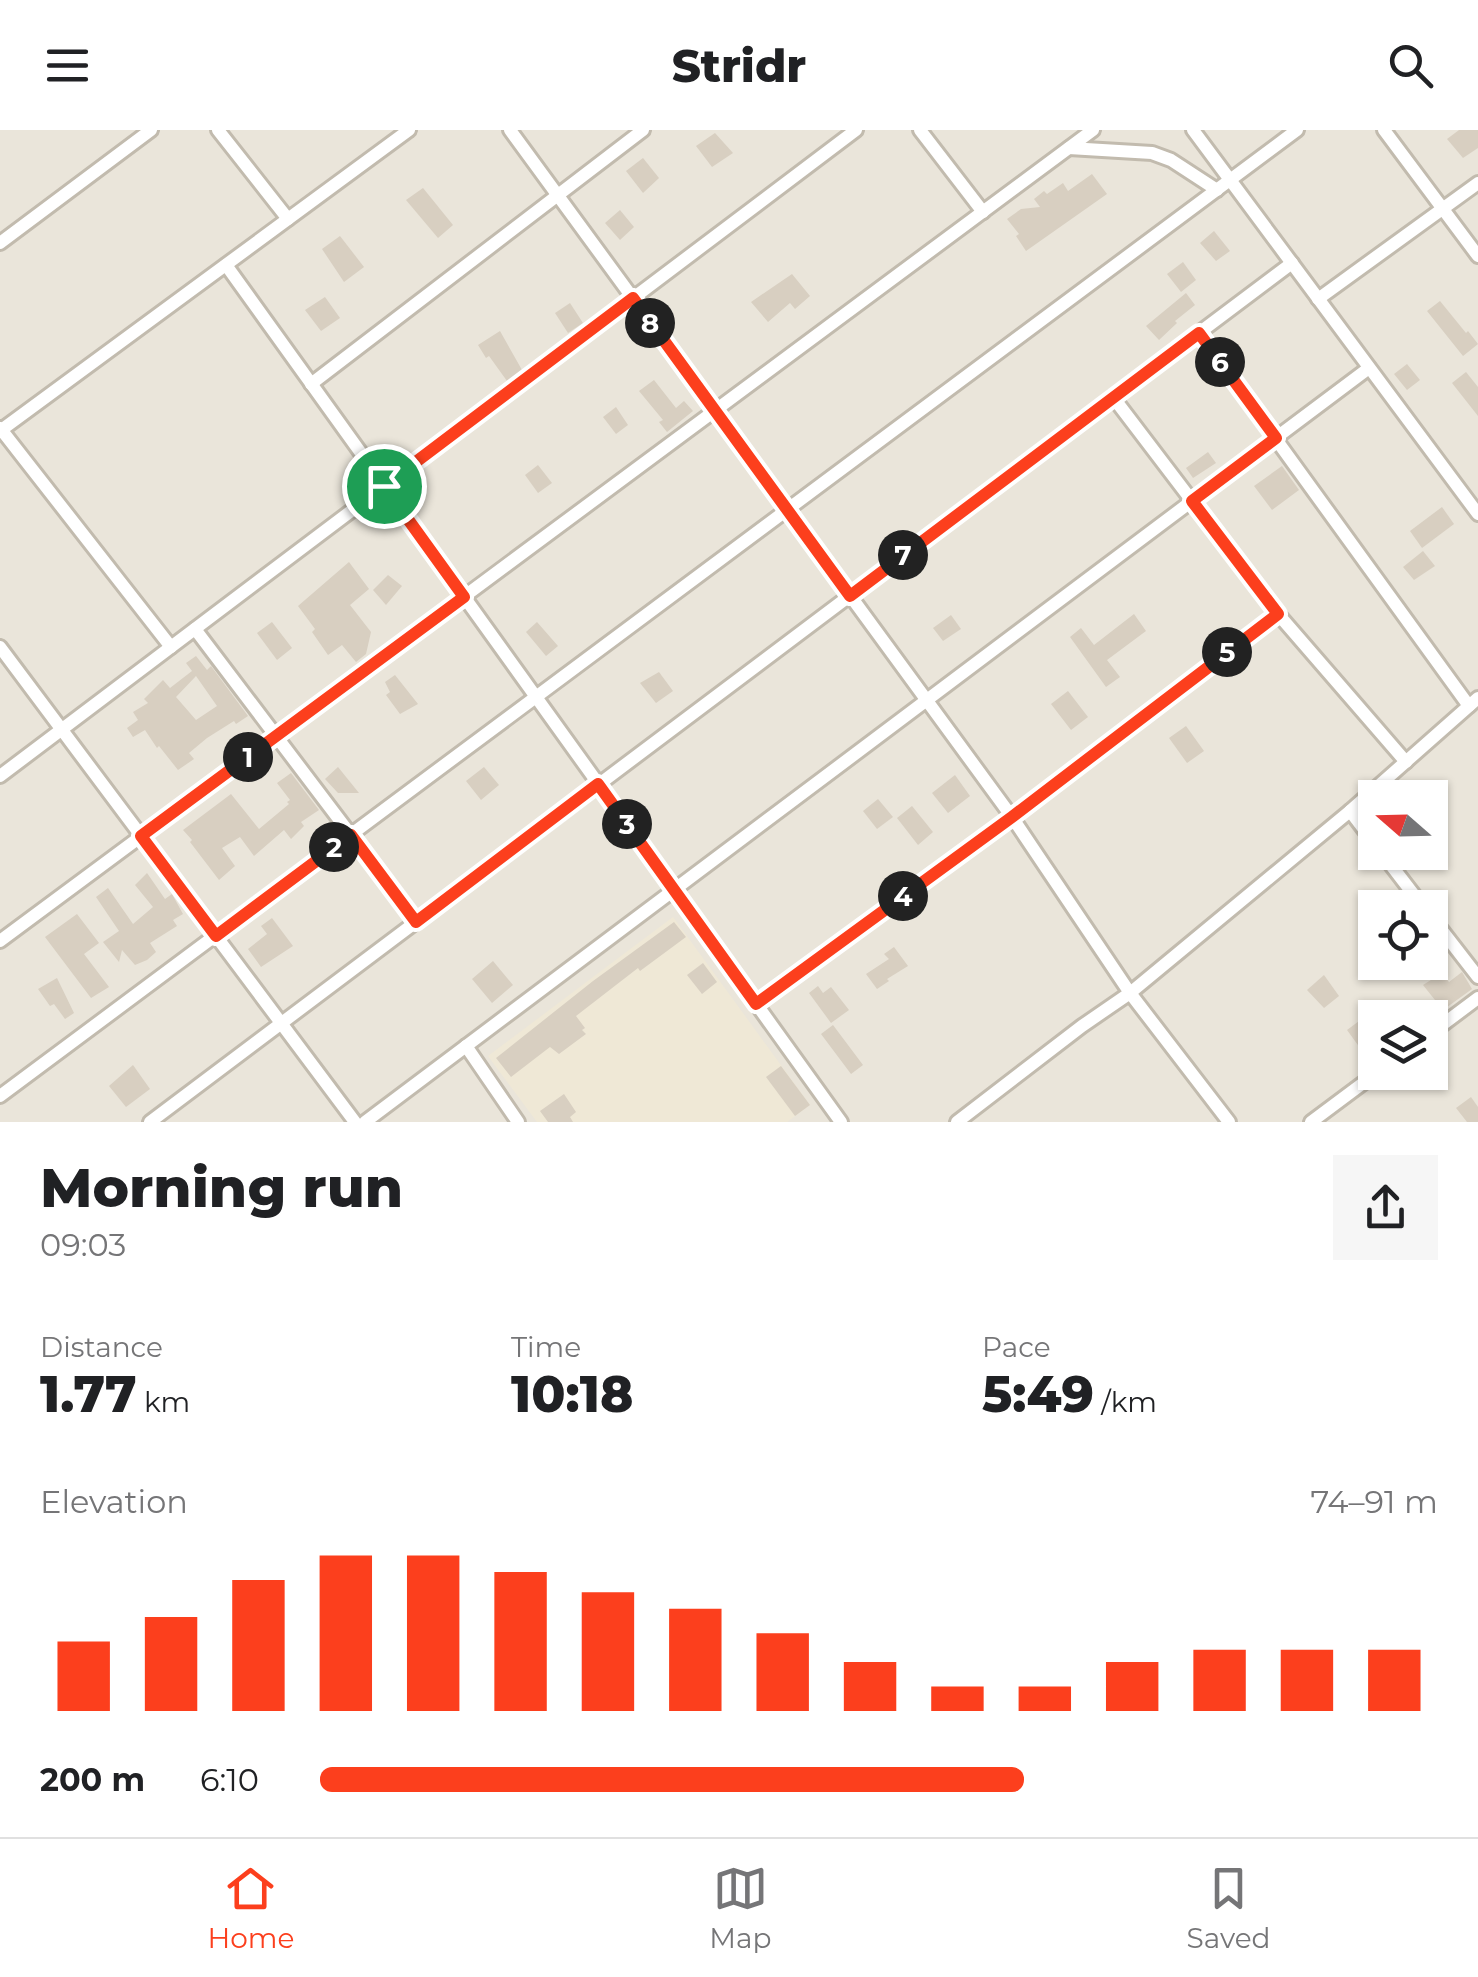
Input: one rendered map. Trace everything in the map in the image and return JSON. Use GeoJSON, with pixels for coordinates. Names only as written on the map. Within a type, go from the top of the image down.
{"type":"FeatureCollection","features":[{"type":"Feature","properties":{"kind":"street"},"geometry":{"type":"LineString","coordinates":[[0,243],[151,130]]}},
{"type":"Feature","properties":{"kind":"street"},"geometry":{"type":"LineString","coordinates":[[218,130],[288,219]]}},
{"type":"Feature","properties":{"kind":"street"},"geometry":{"type":"LineString","coordinates":[[170,647],[0,429],[409,130]]}},
{"type":"Feature","properties":{"kind":"street"},"geometry":{"type":"LineString","coordinates":[[510,130],[1012,817],[1130,993],[1229,1122]]}},
{"type":"Feature","properties":{"kind":"street"},"geometry":{"type":"LineString","coordinates":[[311,384],[643,130]]}},
{"type":"Feature","properties":{"kind":"street"},"geometry":{"type":"LineString","coordinates":[[0,776],[856,130]]}},
{"type":"Feature","properties":{"kind":"street"},"geometry":{"type":"LineString","coordinates":[[920,130],[983,212]]}},
{"type":"Feature","properties":{"kind":"street"},"geometry":{"type":"LineString","coordinates":[[0,941],[1093,130]]}},
{"type":"Feature","properties":{"kind":"street"},"geometry":{"type":"LineString","coordinates":[[1193,130],[1478,514]]}},
{"type":"Feature","properties":{"kind":"street"},"geometry":{"type":"LineString","coordinates":[[0,1096],[1297,130]]}},
{"type":"Feature","properties":{"kind":"street"},"geometry":{"type":"LineString","coordinates":[[1384,130],[1478,256]]}},
{"type":"Feature","properties":{"kind":"street"},"geometry":{"type":"LineString","coordinates":[[1069,148],[1152,153],[1171,160],[1217,190]]}},
{"type":"Feature","properties":{"kind":"street"},"geometry":{"type":"LineString","coordinates":[[1318,298],[1478,183]]}},
{"type":"Feature","properties":{"kind":"street"},"geometry":{"type":"LineString","coordinates":[[150,1122],[1292,263]]}},
{"type":"Feature","properties":{"kind":"street"},"geometry":{"type":"LineString","coordinates":[[226,265],[840,1122]]}},
{"type":"Feature","properties":{"kind":"street"},"geometry":{"type":"LineString","coordinates":[[958,1122],[1130,993],[1350,811],[1474,702],[1199,333]]}},
{"type":"Feature","properties":{"kind":"street"},"geometry":{"type":"LineString","coordinates":[[365,1122],[1369,368]]}},
{"type":"Feature","properties":{"kind":"street"},"geometry":{"type":"LineString","coordinates":[[1113,397],[1278,614],[1406,762]]}},
{"type":"Feature","properties":{"kind":"street"},"geometry":{"type":"LineString","coordinates":[[756,1004],[1012,817],[1278,614]]}},
{"type":"Feature","properties":{"kind":"street"},"geometry":{"type":"LineString","coordinates":[[195,629],[416,922]]}},
{"type":"Feature","properties":{"kind":"street"},"geometry":{"type":"LineString","coordinates":[[0,647],[355,1122]]}},
{"type":"Feature","properties":{"kind":"street"},"geometry":{"type":"LineString","coordinates":[[1350,811],[1358,822]]}},
{"type":"Feature","properties":{"kind":"street"},"geometry":{"type":"LineString","coordinates":[[1448,938],[1478,977]]}},
{"type":"Feature","properties":{"kind":"street"},"geometry":{"type":"LineString","coordinates":[[1448,1020],[1478,998]]}},
{"type":"Feature","properties":{"kind":"street"},"geometry":{"type":"LineString","coordinates":[[466,1046],[518,1122]]}},
{"type":"Feature","properties":{"kind":"street"},"geometry":{"type":"LineString","coordinates":[[1311,1122],[1358,1087]]}},
{"type":"Feature","properties":{"kind":"shaded area"},"geometry":{"type":"Polygon","coordinates":[[[0,130],[1478,130],[1478,1122],[0,1122],[0,130]]]}},
{"type":"Feature","properties":{"kind":"shaded area"},"geometry":{"type":"Polygon","coordinates":[[[673,917],[810,1105],[787,1122],[537,1122],[488,1056],[673,917]]]}},
{"type":"Feature","properties":{"kind":"building"},"geometry":{"type":"Polygon","coordinates":[[[1459,130],[1478,130],[1478,148],[1463,158],[1447,139],[1459,130]]]}},
{"type":"Feature","properties":{"kind":"building"},"geometry":{"type":"Polygon","coordinates":[[[715,133],[733,153],[712,167],[696,146],[715,133]]]}},
{"type":"Feature","properties":{"kind":"building"},"geometry":{"type":"Polygon","coordinates":[[[643,158],[659,178],[643,193],[626,171],[643,158]]]}},
{"type":"Feature","properties":{"kind":"building"},"geometry":{"type":"Polygon","coordinates":[[[1092,174],[1107,194],[1026,251],[1007,219],[1021,209],[1040,207],[1034,199],[1044,191],[1047,194],[1063,183],[1068,191],[1092,174]]]}},
{"type":"Feature","properties":{"kind":"building"},"geometry":{"type":"Polygon","coordinates":[[[423,188],[453,225],[438,238],[406,200],[423,188]]]}},
{"type":"Feature","properties":{"kind":"building"},"geometry":{"type":"Polygon","coordinates":[[[620,210],[634,227],[620,240],[605,223],[620,210]]]}},
{"type":"Feature","properties":{"kind":"building"},"geometry":{"type":"Polygon","coordinates":[[[1214,231],[1230,251],[1216,261],[1200,243],[1214,231]]]}},
{"type":"Feature","properties":{"kind":"building"},"geometry":{"type":"Polygon","coordinates":[[[340,236],[364,267],[344,282],[322,249],[340,236]]]}},
{"type":"Feature","properties":{"kind":"building"},"geometry":{"type":"Polygon","coordinates":[[[1183,262],[1196,280],[1181,292],[1167,274],[1183,262]]]}},
{"type":"Feature","properties":{"kind":"building"},"geometry":{"type":"Polygon","coordinates":[[[792,274],[810,296],[795,309],[790,303],[768,322],[751,302],[792,274]]]}},
{"type":"Feature","properties":{"kind":"building"},"geometry":{"type":"Polygon","coordinates":[[[1186,293],[1195,305],[1159,340],[1146,326],[1186,293]]]}},
{"type":"Feature","properties":{"kind":"building"},"geometry":{"type":"Polygon","coordinates":[[[325,297],[340,318],[321,331],[305,310],[325,297]]]}},
{"type":"Feature","properties":{"kind":"building"},"geometry":{"type":"Polygon","coordinates":[[[1440,301],[1478,344],[1463,356],[1427,311],[1440,301]]]}},
{"type":"Feature","properties":{"kind":"building"},"geometry":{"type":"Polygon","coordinates":[[[570,303],[583,323],[568,333],[555,313],[570,303]]]}},
{"type":"Feature","properties":{"kind":"building"},"geometry":{"type":"Polygon","coordinates":[[[500,331],[522,370],[507,381],[478,345],[500,331]]]}},
{"type":"Feature","properties":{"kind":"building"},"geometry":{"type":"Polygon","coordinates":[[[1407,364],[1420,380],[1407,390],[1394,374],[1407,364]]]}},
{"type":"Feature","properties":{"kind":"building"},"geometry":{"type":"Polygon","coordinates":[[[1466,372],[1478,387],[1478,416],[1452,383],[1466,372]]]}},
{"type":"Feature","properties":{"kind":"building"},"geometry":{"type":"Polygon","coordinates":[[[654,380],[676,408],[684,401],[693,411],[667,432],[659,422],[663,420],[639,391],[654,380]]]}},
{"type":"Feature","properties":{"kind":"building"},"geometry":{"type":"Polygon","coordinates":[[[616,407],[628,425],[616,434],[603,417],[616,407]]]}},
{"type":"Feature","properties":{"kind":"building"},"geometry":{"type":"Polygon","coordinates":[[[1208,452],[1216,463],[1193,478],[1186,468],[1208,452]]]}},
{"type":"Feature","properties":{"kind":"building"},"geometry":{"type":"Polygon","coordinates":[[[538,465],[552,483],[538,493],[525,475],[538,465]]]}},
{"type":"Feature","properties":{"kind":"building"},"geometry":{"type":"Polygon","coordinates":[[[1282,466],[1299,490],[1272,510],[1254,486],[1282,466]]]}},
{"type":"Feature","properties":{"kind":"building"},"geometry":{"type":"Polygon","coordinates":[[[1442,507],[1454,524],[1422,548],[1410,531],[1442,507]]]}},
{"type":"Feature","properties":{"kind":"building"},"geometry":{"type":"Polygon","coordinates":[[[1423,551],[1435,566],[1414,580],[1403,567],[1423,551]]]}},
{"type":"Feature","properties":{"kind":"building"},"geometry":{"type":"Polygon","coordinates":[[[349,562],[369,589],[350,605],[371,632],[366,654],[356,662],[342,645],[328,655],[298,606],[349,562]]]}},
{"type":"Feature","properties":{"kind":"building"},"geometry":{"type":"Polygon","coordinates":[[[388,575],[402,586],[386,605],[373,590],[388,575]]]}},
{"type":"Feature","properties":{"kind":"building"},"geometry":{"type":"Polygon","coordinates":[[[1134,614],[1146,631],[1107,660],[1120,677],[1106,687],[1070,637],[1081,628],[1094,645],[1134,614]]]}},
{"type":"Feature","properties":{"kind":"building"},"geometry":{"type":"Polygon","coordinates":[[[951,615],[961,629],[943,641],[933,628],[951,615]]]}},
{"type":"Feature","properties":{"kind":"building"},"geometry":{"type":"Polygon","coordinates":[[[272,622],[292,648],[277,660],[257,633],[272,622]]]}},
{"type":"Feature","properties":{"kind":"building"},"geometry":{"type":"Polygon","coordinates":[[[537,622],[558,646],[546,656],[526,632],[537,622]]]}},
{"type":"Feature","properties":{"kind":"building"},"geometry":{"type":"Polygon","coordinates":[[[196,656],[207,670],[211,666],[248,716],[207,738],[189,753],[194,759],[178,770],[145,730],[133,737],[127,728],[138,720],[133,712],[148,703],[144,699],[163,680],[170,688],[192,671],[186,663],[196,656]],[[196,676],[176,697],[196,720],[217,706],[196,676]]]}},
{"type":"Feature","properties":{"kind":"building"},"geometry":{"type":"Polygon","coordinates":[[[659,672],[673,691],[656,703],[640,683],[659,672]]]}},
{"type":"Feature","properties":{"kind":"building"},"geometry":{"type":"Polygon","coordinates":[[[395,675],[418,704],[400,714],[386,695],[390,692],[385,682],[395,675]]]}},
{"type":"Feature","properties":{"kind":"building"},"geometry":{"type":"Polygon","coordinates":[[[1068,691],[1088,717],[1071,730],[1051,704],[1068,691]]]}},
{"type":"Feature","properties":{"kind":"building"},"geometry":{"type":"Polygon","coordinates":[[[1186,726],[1204,751],[1187,763],[1169,738],[1186,726]]]}},
{"type":"Feature","properties":{"kind":"building"},"geometry":{"type":"Polygon","coordinates":[[[338,767],[359,793],[338,793],[325,779],[338,767]]]}},
{"type":"Feature","properties":{"kind":"building"},"geometry":{"type":"Polygon","coordinates":[[[484,767],[499,785],[481,800],[466,781],[484,767]]]}},
{"type":"Feature","properties":{"kind":"building"},"geometry":{"type":"Polygon","coordinates":[[[291,773],[319,810],[301,822],[304,826],[291,839],[284,830],[254,856],[240,837],[222,848],[235,866],[219,880],[183,830],[231,794],[259,829],[289,804],[277,783],[291,773]]]}},
{"type":"Feature","properties":{"kind":"building"},"geometry":{"type":"Polygon","coordinates":[[[955,775],[970,796],[948,813],[932,793],[955,775]]]}},
{"type":"Feature","properties":{"kind":"building"},"geometry":{"type":"Polygon","coordinates":[[[878,799],[893,817],[877,829],[863,811],[878,799]]]}},
{"type":"Feature","properties":{"kind":"building"},"geometry":{"type":"Polygon","coordinates":[[[912,806],[933,832],[918,845],[897,818],[912,806]]]}},
{"type":"Feature","properties":{"kind":"building"},"geometry":{"type":"Polygon","coordinates":[[[147,873],[165,899],[172,894],[183,914],[173,920],[177,926],[150,943],[156,952],[147,960],[135,965],[122,950],[119,962],[103,942],[119,931],[96,897],[108,888],[133,924],[153,907],[135,885],[147,873]]]}},
{"type":"Feature","properties":{"kind":"building"},"geometry":{"type":"Polygon","coordinates":[[[77,914],[99,943],[84,954],[109,987],[91,998],[45,937],[77,914]]]}},
{"type":"Feature","properties":{"kind":"building"},"geometry":{"type":"Polygon","coordinates":[[[272,918],[293,946],[261,967],[248,949],[267,934],[261,926],[272,918]]]}},
{"type":"Feature","properties":{"kind":"building"},"geometry":{"type":"Polygon","coordinates":[[[674,922],[686,937],[576,1016],[586,1034],[559,1054],[550,1047],[511,1077],[496,1058],[674,922]]]}},
{"type":"Feature","properties":{"kind":"building"},"geometry":{"type":"Polygon","coordinates":[[[894,947],[908,966],[877,989],[866,974],[889,959],[884,954],[894,947]]]}},
{"type":"Feature","properties":{"kind":"building"},"geometry":{"type":"Polygon","coordinates":[[[493,961],[513,985],[492,1003],[472,979],[493,961]]]}},
{"type":"Feature","properties":{"kind":"building"},"geometry":{"type":"Polygon","coordinates":[[[703,963],[717,982],[702,994],[687,975],[703,963]]]}},
{"type":"Feature","properties":{"kind":"building"},"geometry":{"type":"Polygon","coordinates":[[[1462,972],[1472,989],[1448,1006],[1448,1000],[1435,1000],[1423,985],[1431,980],[1449,982],[1462,972]]]}},
{"type":"Feature","properties":{"kind":"building"},"geometry":{"type":"Polygon","coordinates":[[[1324,975],[1339,996],[1324,1008],[1307,990],[1324,975]]]}},
{"type":"Feature","properties":{"kind":"building"},"geometry":{"type":"Polygon","coordinates":[[[57,978],[74,1013],[65,1019],[38,989],[57,978]]]}},
{"type":"Feature","properties":{"kind":"building"},"geometry":{"type":"Polygon","coordinates":[[[818,986],[823,993],[831,987],[849,1010],[831,1023],[809,993],[818,986]]]}},
{"type":"Feature","properties":{"kind":"building"},"geometry":{"type":"Polygon","coordinates":[[[1358,1022],[1358,1045],[1347,1030],[1358,1022]]]}},
{"type":"Feature","properties":{"kind":"building"},"geometry":{"type":"Polygon","coordinates":[[[833,1025],[863,1065],[851,1074],[821,1034],[833,1025]]]}},
{"type":"Feature","properties":{"kind":"building"},"geometry":{"type":"Polygon","coordinates":[[[133,1065],[150,1089],[126,1107],[109,1086],[133,1065]]]}},
{"type":"Feature","properties":{"kind":"building"},"geometry":{"type":"Polygon","coordinates":[[[781,1066],[810,1105],[795,1116],[766,1077],[781,1066]]]}},
{"type":"Feature","properties":{"kind":"building"},"geometry":{"type":"Polygon","coordinates":[[[564,1094],[576,1112],[570,1117],[573,1122],[548,1122],[540,1111],[564,1094]]]}},
{"type":"Feature","properties":{"kind":"building"},"geometry":{"type":"Polygon","coordinates":[[[1471,1097],[1478,1107],[1478,1122],[1467,1122],[1456,1108],[1471,1097]]]}},
{"type":"Feature","properties":{"kind":"route"},"geometry":{"type":"LineString","coordinates":[[633,298],[850,596],[1199,333],[1276,438],[1192,501],[1278,614],[1012,817],[756,1004],[598,784],[416,922],[351,835],[216,936],[141,836],[464,597],[384,486],[633,298]]}}]}
